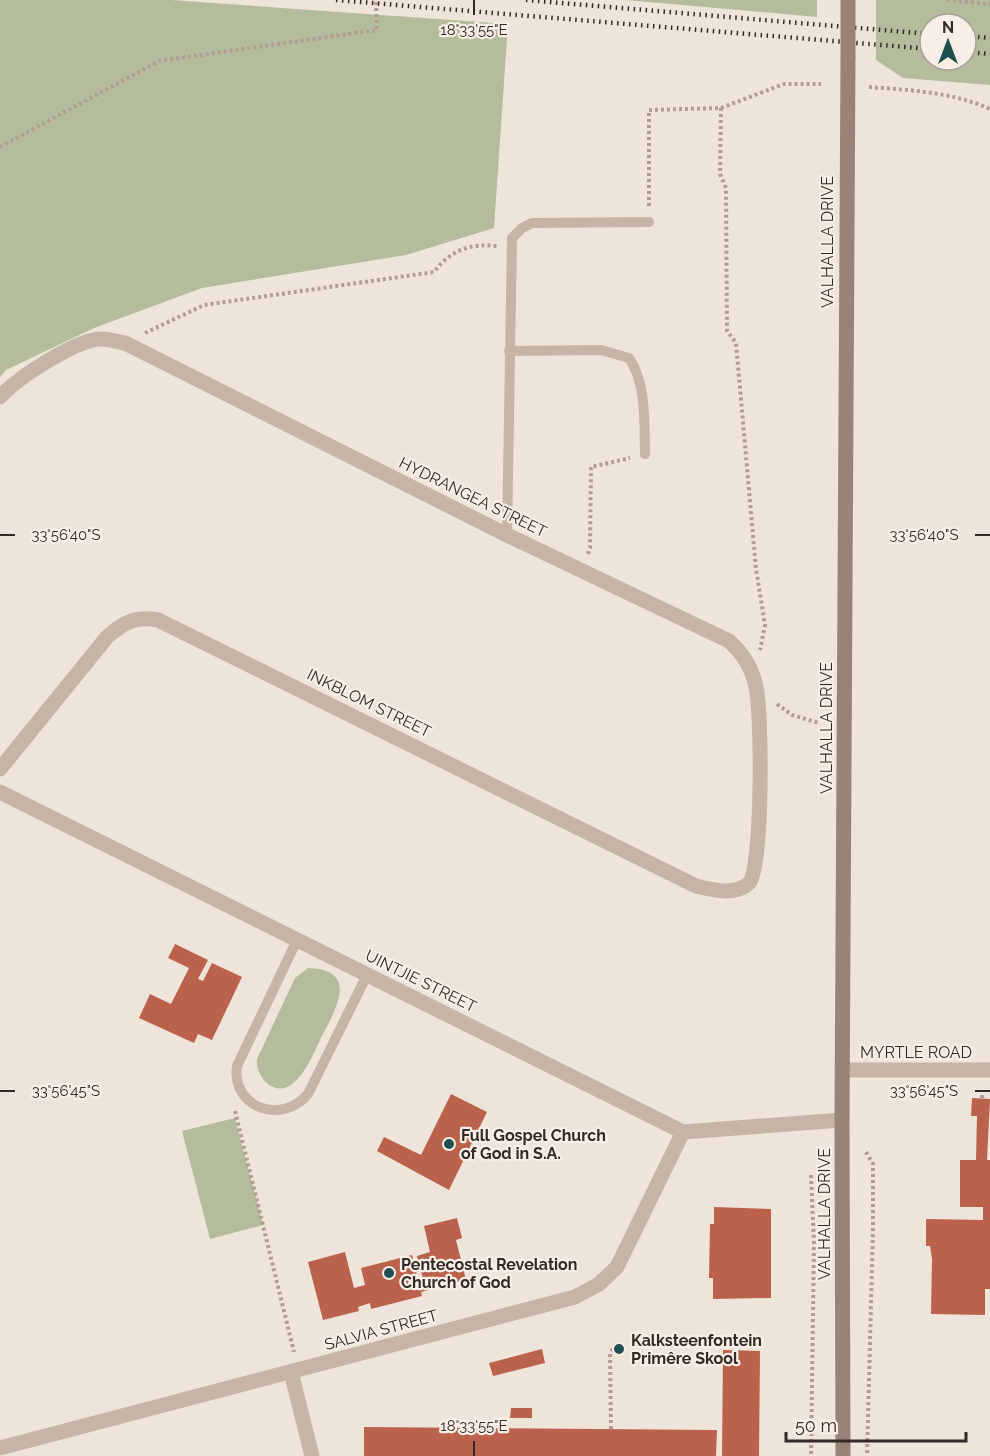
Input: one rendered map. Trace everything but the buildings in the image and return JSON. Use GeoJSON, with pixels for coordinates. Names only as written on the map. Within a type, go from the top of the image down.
{"type":"FeatureCollection","features":[{"type":"Feature","properties":{"kind":"main road","name":"VALHALLA DRIVE"},"geometry":{"type":"LineString","coordinates":[[843,1456],[842,1070],[848,0]]}},
{"type":"Feature","properties":{"kind":"street","name":"HYDRANGEA STREET"},"geometry":{"type":"LineString","coordinates":[[0,397],[20,378],[77,346],[102,339],[125,343],[507,534],[729,641],[742,652],[751,669],[757,690],[760,789],[756,861]]}},
{"type":"Feature","properties":{"kind":"street","name":"INKBLOM STREET"},"geometry":{"type":"LineString","coordinates":[[0,770],[107,637],[120,626],[142,617],[158,620],[696,886],[737,890],[748,884],[753,876],[756,861]]}},
{"type":"Feature","properties":{"kind":"street","name":"UINTJIE STREET"},"geometry":{"type":"LineString","coordinates":[[0,792],[683,1132]]}},
{"type":"Feature","properties":{"kind":"street","name":"MYRTLE ROAD"},"geometry":{"type":"LineString","coordinates":[[842,1070],[990,1070]]}},
{"type":"Feature","properties":{"kind":"street"},"geometry":{"type":"LineString","coordinates":[[683,1132],[842,1120]]}},
{"type":"Feature","properties":{"kind":"street","name":"SALVIA STREET"},"geometry":{"type":"LineString","coordinates":[[0,1448],[575,1297],[599,1284],[617,1267],[683,1132]]}},
{"type":"Feature","properties":{"kind":"street"},"geometry":{"type":"LineString","coordinates":[[295,1371],[312,1456]]}},
{"type":"Feature","properties":{"kind":"lane"},"geometry":{"type":"LineString","coordinates":[[507,534],[510,247],[512,238],[522,228],[532,223],[649,222]]}},
{"type":"Feature","properties":{"kind":"lane"},"geometry":{"type":"LineString","coordinates":[[509,351],[601,350],[629,358],[637,371],[643,403],[645,454]]}},
{"type":"Feature","properties":{"kind":"lane"},"geometry":{"type":"LineString","coordinates":[[297,940],[237,1066],[237,1087],[245,1097],[265,1109],[282,1111],[293,1108],[308,1094],[367,975]]}},
{"type":"Feature","properties":{"kind":"path"},"geometry":{"type":"LineString","coordinates":[[0,147],[159,61],[377,30],[376,0]]}},
{"type":"Feature","properties":{"kind":"path"},"geometry":{"type":"LineString","coordinates":[[947,0],[990,4]]}},
{"type":"Feature","properties":{"kind":"path"},"geometry":{"type":"LineString","coordinates":[[649,222],[649,110],[721,108],[784,84],[821,84]]}},
{"type":"Feature","properties":{"kind":"path"},"geometry":{"type":"LineString","coordinates":[[869,87],[947,95],[970,100],[990,109]]}},
{"type":"Feature","properties":{"kind":"path"},"geometry":{"type":"LineString","coordinates":[[721,108],[720,174],[726,188],[728,331],[736,343],[756,569],[765,625],[763,643],[751,669]]}},
{"type":"Feature","properties":{"kind":"path"},"geometry":{"type":"LineString","coordinates":[[125,343],[204,305],[434,272],[447,256],[481,244],[510,247]]}},
{"type":"Feature","properties":{"kind":"path"},"geometry":{"type":"LineString","coordinates":[[581,570],[590,548],[591,467],[645,454]]}},
{"type":"Feature","properties":{"kind":"path"},"geometry":{"type":"LineString","coordinates":[[757,690],[792,715],[819,723]]}},
{"type":"Feature","properties":{"kind":"path"},"geometry":{"type":"LineString","coordinates":[[237,1087],[231,1096],[295,1371]]}},
{"type":"Feature","properties":{"kind":"path"},"geometry":{"type":"LineString","coordinates":[[866,1152],[873,1164],[867,1456]]}},
{"type":"Feature","properties":{"kind":"path"},"geometry":{"type":"LineString","coordinates":[[810,1175],[813,1243],[811,1456]]}},
{"type":"Feature","properties":{"kind":"path"},"geometry":{"type":"LineString","coordinates":[[611,1429],[610,1353],[615,1346]]}},
{"type":"Feature","properties":{"kind":"green space"},"geometry":{"type":"Polygon","coordinates":[[[0,0],[171,0],[508,24],[494,228],[406,255],[202,288],[94,328],[6,370],[0,377],[0,0]]]}},
{"type":"Feature","properties":{"kind":"green space"},"geometry":{"type":"Polygon","coordinates":[[[626,0],[817,0],[817,17],[626,0]]]}},
{"type":"Feature","properties":{"kind":"green space"},"geometry":{"type":"Polygon","coordinates":[[[876,0],[990,0],[990,85],[903,78],[876,60],[876,0]]]}},
{"type":"Feature","properties":{"kind":"green space"},"geometry":{"type":"Polygon","coordinates":[[[308,968],[324,970],[334,976],[339,984],[340,993],[337,1004],[305,1069],[292,1084],[285,1088],[272,1087],[262,1078],[257,1059],[295,978],[308,968]]]}},
{"type":"Feature","properties":{"kind":"green space"},"geometry":{"type":"Polygon","coordinates":[[[235,1118],[263,1225],[210,1239],[182,1131],[235,1118]]]}},
{"type":"Feature","properties":{"kind":"railway"},"geometry":{"type":"LineString","coordinates":[[336,0],[918,48]]}},
{"type":"Feature","properties":{"kind":"railway"},"geometry":{"type":"LineString","coordinates":[[526,0],[918,33]]}},
{"type":"Feature","properties":{"kind":"railway"},"geometry":{"type":"LineString","coordinates":[[978,37],[990,38]]}},
{"type":"Feature","properties":{"kind":"railway"},"geometry":{"type":"LineString","coordinates":[[978,53],[990,54]]}},
{"type":"Feature","properties":{"kind":"place","name":"Full Gospel Church of God in S.A."},"geometry":{"type":"Point","coordinates":[449,1144]}},
{"type":"Feature","properties":{"kind":"place","name":"Pentecostal Revelation Church of God"},"geometry":{"type":"Point","coordinates":[389,1273]}},
{"type":"Feature","properties":{"kind":"place","name":"Kalksteenfontein Primêre Skool"},"geometry":{"type":"Point","coordinates":[619,1349]}}]}
